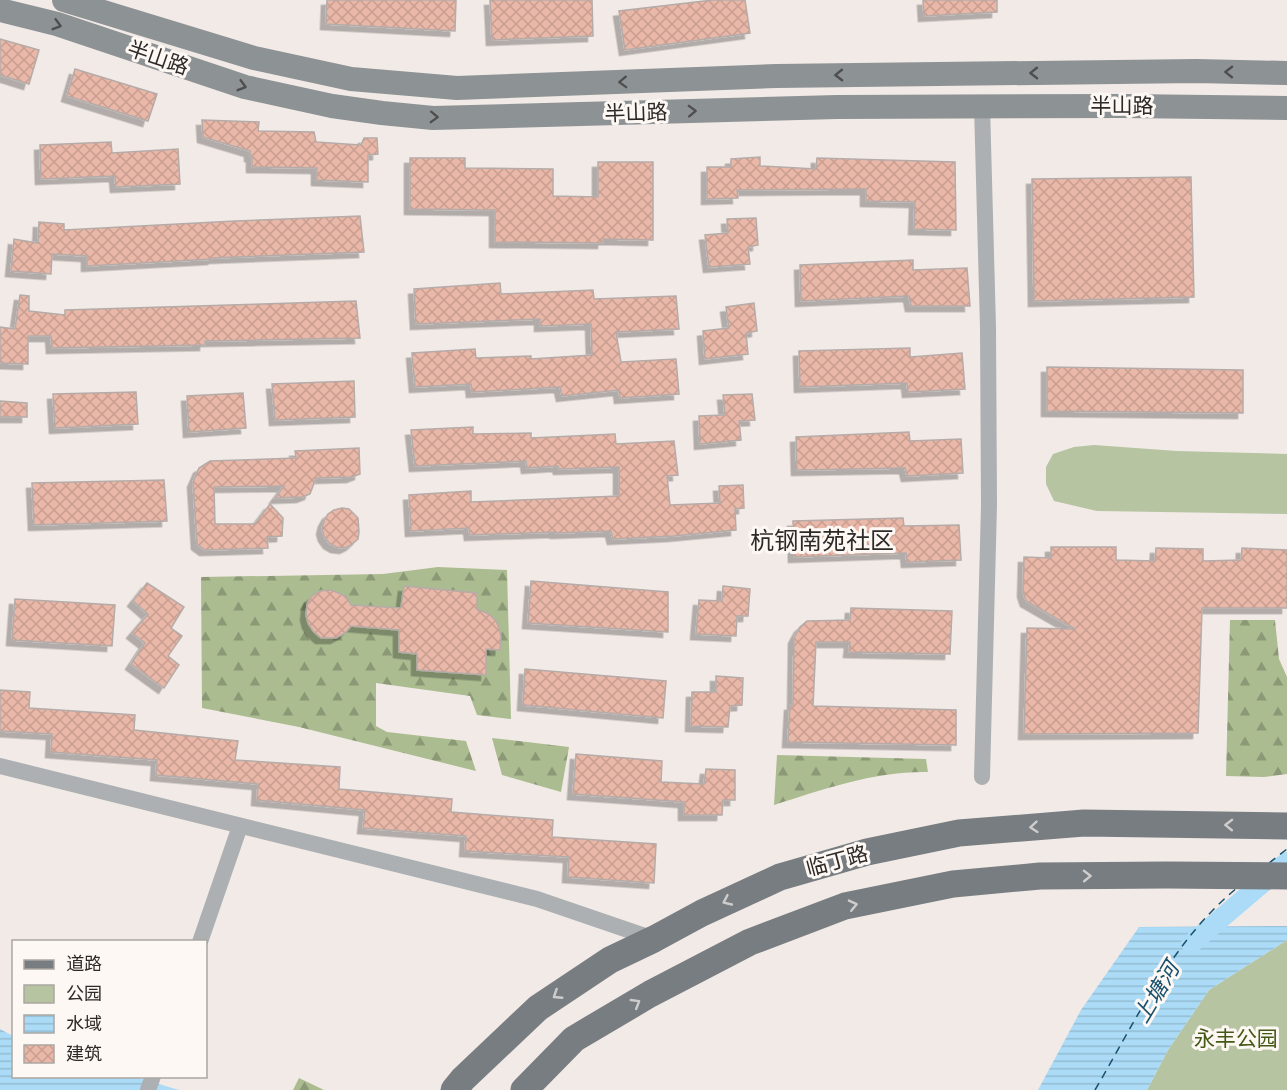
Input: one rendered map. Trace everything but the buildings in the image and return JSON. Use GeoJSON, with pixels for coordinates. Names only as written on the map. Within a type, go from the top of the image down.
{"type":"FeatureCollection","features":[{"type":"Feature","properties":{"kind":"main road","name":"半山路"},"geometry":{"type":"LineString","coordinates":[[64,0],[263,60],[351,79],[457,88],[776,76],[1196,71],[1287,73]]}},
{"type":"Feature","properties":{"kind":"main road","name":"半山路"},"geometry":{"type":"LineString","coordinates":[[0,10],[57,24],[245,87],[332,106],[434,118],[837,107],[1287,108]]}},
{"type":"Feature","properties":{"kind":"main road","name":"临丁路"},"geometry":{"type":"LineString","coordinates":[[454,1090],[538,1008],[610,960],[702,913],[780,877],[867,852],[959,833],[1084,823],[1287,826]]}},
{"type":"Feature","properties":{"kind":"main road"},"geometry":{"type":"LineString","coordinates":[[524,1090],[574,1039],[650,994],[750,942],[845,906],[953,884],[1040,876],[1167,874],[1287,876]]}},
{"type":"Feature","properties":{"kind":"street"},"geometry":{"type":"LineString","coordinates":[[982,106],[990,505],[982,777]]}},
{"type":"Feature","properties":{"kind":"street"},"geometry":{"type":"LineString","coordinates":[[0,766],[537,899],[654,939]]}},
{"type":"Feature","properties":{"kind":"street"},"geometry":{"type":"LineString","coordinates":[[201,940],[240,826]]}},
{"type":"Feature","properties":{"kind":"green space"},"geometry":{"type":"Polygon","coordinates":[[[1094,445],[1177,451],[1287,454],[1287,514],[1097,511],[1054,501],[1046,484],[1046,467],[1053,454],[1074,447],[1094,445]]]}},
{"type":"Feature","properties":{"kind":"green space"},"geometry":{"type":"Polygon","coordinates":[[[438,567],[507,570],[511,719],[477,715],[470,696],[376,683],[376,726],[387,732],[466,741],[476,771],[299,727],[202,708],[201,577],[383,574],[438,567]]]}},
{"type":"Feature","properties":{"kind":"green space"},"geometry":{"type":"Polygon","coordinates":[[[1230,620],[1275,620],[1279,659],[1287,677],[1287,774],[1264,777],[1226,776],[1230,620]]]}},
{"type":"Feature","properties":{"kind":"green space"},"geometry":{"type":"Polygon","coordinates":[[[492,738],[569,747],[561,792],[502,775],[492,738]]]}},
{"type":"Feature","properties":{"kind":"green space"},"geometry":{"type":"Polygon","coordinates":[[[777,755],[926,759],[928,772],[908,772],[869,778],[774,805],[777,755]]]}},
{"type":"Feature","properties":{"kind":"green space","name":"永丰公园"},"geometry":{"type":"Polygon","coordinates":[[[1287,940],[1287,1090],[1147,1090],[1168,1050],[1209,990],[1287,940]]]}},
{"type":"Feature","properties":{"kind":"green space"},"geometry":{"type":"Polygon","coordinates":[[[299,1078],[324,1090],[293,1090],[299,1078]]]}},
{"type":"Feature","properties":{"kind":"water"},"geometry":{"type":"Polygon","coordinates":[[[1287,926],[1287,940],[1209,990],[1168,1050],[1147,1090],[1038,1090],[1081,1010],[1139,927],[1287,926]]]}},
{"type":"Feature","properties":{"kind":"water"},"geometry":{"type":"Polygon","coordinates":[[[0,1029],[12,1035],[12,1078],[138,1078],[179,1090],[0,1090],[0,1029]]]}},
{"type":"Feature","properties":{"kind":"waterway","name":"上塘河"},"geometry":{"type":"LineString","coordinates":[[1191,944],[1287,862]]}},
{"type":"Feature","properties":{"kind":"ferry route"},"geometry":{"type":"LineString","coordinates":[[1269,863],[1287,849]]}},
{"type":"Feature","properties":{"kind":"ferry route"},"geometry":{"type":"LineString","coordinates":[[1095,1090],[1157,982],[1175,956],[1214,909],[1237,888]]}},
{"type":"Feature","properties":{"kind":"district","name":"杭钢南苑社区"},"geometry":{"type":"Point","coordinates":[822,541]}}]}
